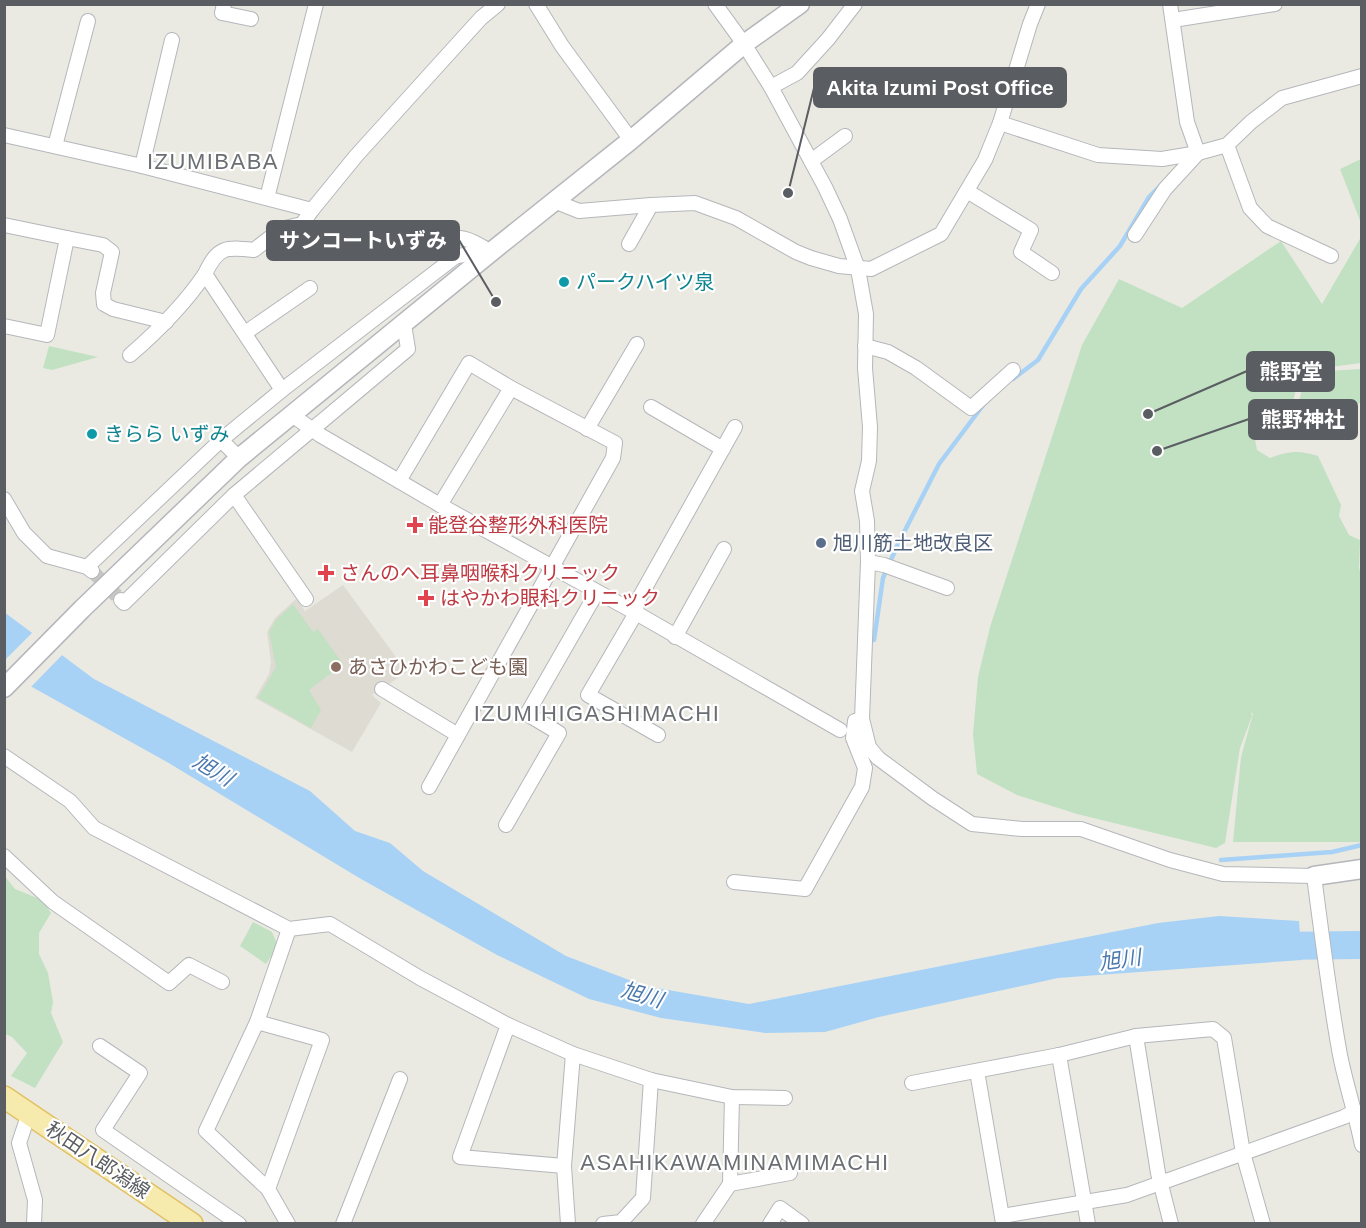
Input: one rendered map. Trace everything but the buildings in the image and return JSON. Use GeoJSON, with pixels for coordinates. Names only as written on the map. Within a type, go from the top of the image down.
{"type":"FeatureCollection","features":[{"type":"Feature","properties":{"kind":"main road","name":"秋田八郎潟線"},"geometry":{"type":"LineString","coordinates":[[4,1097],[192,1224]]}},
{"type":"Feature","properties":{"kind":"street"},"geometry":{"type":"LineString","coordinates":[[224,4],[222,13],[251,19]]}},
{"type":"Feature","properties":{"kind":"street"},"geometry":{"type":"LineString","coordinates":[[267,198],[316,4]]}},
{"type":"Feature","properties":{"kind":"street"},"geometry":{"type":"LineString","coordinates":[[536,4],[562,46],[631,140]]}},
{"type":"Feature","properties":{"kind":"street"},"geometry":{"type":"LineString","coordinates":[[714,4],[744,44],[771,87],[840,219],[858,269],[866,314],[865,368],[870,427],[869,461],[862,491],[867,521],[868,562],[862,719],[869,747],[878,758],[972,824],[1022,829],[1081,829],[1170,860],[1223,874],[1314,876],[1362,869]]}},
{"type":"Feature","properties":{"kind":"street"},"geometry":{"type":"LineString","coordinates":[[4,688],[75,615],[239,458],[631,140],[744,44],[800,4]]}},
{"type":"Feature","properties":{"kind":"street"},"geometry":{"type":"LineString","coordinates":[[771,87],[797,73],[828,39],[855,4]]}},
{"type":"Feature","properties":{"kind":"street"},"geometry":{"type":"LineString","coordinates":[[554,201],[579,211],[694,203],[736,218],[796,252],[839,266],[871,269],[941,234],[985,160],[1000,123],[1038,4]]}},
{"type":"Feature","properties":{"kind":"street"},"geometry":{"type":"LineString","coordinates":[[1170,4],[1187,122],[1198,153]]}},
{"type":"Feature","properties":{"kind":"street"},"geometry":{"type":"LineString","coordinates":[[1173,20],[1275,4]]}},
{"type":"Feature","properties":{"kind":"street"},"geometry":{"type":"LineString","coordinates":[[130,355],[188,299],[220,250],[232,248],[254,250],[281,230],[302,224],[356,156],[481,18],[498,5]]}},
{"type":"Feature","properties":{"kind":"street"},"geometry":{"type":"LineString","coordinates":[[55,146],[88,21]]}},
{"type":"Feature","properties":{"kind":"street"},"geometry":{"type":"LineString","coordinates":[[142,166],[172,39]]}},
{"type":"Feature","properties":{"kind":"street"},"geometry":{"type":"LineString","coordinates":[[1000,123],[1098,155],[1162,159],[1227,145],[1251,122],[1282,98],[1362,76]]}},
{"type":"Feature","properties":{"kind":"street"},"geometry":{"type":"LineString","coordinates":[[4,135],[142,166],[312,210]]}},
{"type":"Feature","properties":{"kind":"street"},"geometry":{"type":"LineString","coordinates":[[811,161],[845,136]]}},
{"type":"Feature","properties":{"kind":"street"},"geometry":{"type":"LineString","coordinates":[[1227,145],[1250,208],[1261,220],[1267,226],[1331,256]]}},
{"type":"Feature","properties":{"kind":"street"},"geometry":{"type":"LineString","coordinates":[[1135,235],[1165,189],[1198,153]]}},
{"type":"Feature","properties":{"kind":"street"},"geometry":{"type":"LineString","coordinates":[[967,191],[1032,230],[1021,252],[1052,273]]}},
{"type":"Feature","properties":{"kind":"street"},"geometry":{"type":"LineString","coordinates":[[629,244],[651,205]]}},
{"type":"Feature","properties":{"kind":"street"},"geometry":{"type":"LineString","coordinates":[[4,225],[104,245],[112,252],[103,293],[104,304],[113,309],[166,322]]}},
{"type":"Feature","properties":{"kind":"street"},"geometry":{"type":"LineString","coordinates":[[432,241],[458,236],[475,242],[491,252]]}},
{"type":"Feature","properties":{"kind":"street"},"geometry":{"type":"LineString","coordinates":[[4,326],[47,335],[67,238]]}},
{"type":"Feature","properties":{"kind":"street"},"geometry":{"type":"LineString","coordinates":[[4,499],[24,533],[47,556],[89,569],[221,440],[282,390],[455,257],[491,252]]}},
{"type":"Feature","properties":{"kind":"street"},"geometry":{"type":"LineString","coordinates":[[205,274],[282,390]]}},
{"type":"Feature","properties":{"kind":"street"},"geometry":{"type":"LineString","coordinates":[[246,333],[310,288]]}},
{"type":"Feature","properties":{"kind":"street"},"geometry":{"type":"LineString","coordinates":[[121,600],[124,603],[234,495],[408,349],[404,324]]}},
{"type":"Feature","properties":{"kind":"street"},"geometry":{"type":"LineString","coordinates":[[587,429],[637,344]]}},
{"type":"Feature","properties":{"kind":"street"},"geometry":{"type":"LineString","coordinates":[[865,346],[888,352],[916,368],[971,408],[1013,370]]}},
{"type":"Feature","properties":{"kind":"street"},"geometry":{"type":"LineString","coordinates":[[399,481],[469,363],[615,443],[613,458],[429,787]]}},
{"type":"Feature","properties":{"kind":"street"},"geometry":{"type":"LineString","coordinates":[[440,506],[511,388]]}},
{"type":"Feature","properties":{"kind":"street"},"geometry":{"type":"LineString","coordinates":[[651,407],[723,449]]}},
{"type":"Feature","properties":{"kind":"street"},"geometry":{"type":"LineString","coordinates":[[292,415],[311,429],[440,506],[636,613],[840,730]]}},
{"type":"Feature","properties":{"kind":"street"},"geometry":{"type":"LineString","coordinates":[[658,735],[588,695],[636,613],[637,602],[735,428]]}},
{"type":"Feature","properties":{"kind":"street"},"geometry":{"type":"LineString","coordinates":[[221,440],[239,458]]}},
{"type":"Feature","properties":{"kind":"street"},"geometry":{"type":"LineString","coordinates":[[234,495],[306,599]]}},
{"type":"Feature","properties":{"kind":"street"},"geometry":{"type":"LineString","coordinates":[[675,637],[724,549]]}},
{"type":"Feature","properties":{"kind":"street"},"geometry":{"type":"LineString","coordinates":[[868,562],[888,566],[947,588]]}},
{"type":"Feature","properties":{"kind":"street"},"geometry":{"type":"LineString","coordinates":[[506,825],[559,733],[527,714],[597,592]]}},
{"type":"Feature","properties":{"kind":"street"},"geometry":{"type":"LineString","coordinates":[[382,689],[458,735]]}},
{"type":"Feature","properties":{"kind":"street"},"geometry":{"type":"LineString","coordinates":[[734,882],[805,889],[862,787],[865,768],[853,738],[855,722],[862,719]]}},
{"type":"Feature","properties":{"kind":"street"},"geometry":{"type":"LineString","coordinates":[[4,756],[70,801],[94,828],[289,929],[330,924],[420,978],[508,1025],[573,1054],[651,1080],[732,1097],[785,1098]]}},
{"type":"Feature","properties":{"kind":"street"},"geometry":{"type":"LineString","coordinates":[[4,856],[53,902],[169,983],[189,965],[222,982]]}},
{"type":"Feature","properties":{"kind":"street"},"geometry":{"type":"LineString","coordinates":[[1314,876],[1330,998],[1341,1058],[1362,1145]]}},
{"type":"Feature","properties":{"kind":"street"},"geometry":{"type":"LineString","coordinates":[[288,1224],[268,1189],[206,1131],[257,1022],[289,929]]}},
{"type":"Feature","properties":{"kind":"street"},"geometry":{"type":"LineString","coordinates":[[257,1022],[322,1040],[268,1189]]}},
{"type":"Feature","properties":{"kind":"street"},"geometry":{"type":"LineString","coordinates":[[508,1025],[460,1157],[564,1166]]}},
{"type":"Feature","properties":{"kind":"street"},"geometry":{"type":"LineString","coordinates":[[912,1083],[1059,1055],[1136,1036],[1213,1029],[1224,1038],[1243,1153],[1263,1224]]}},
{"type":"Feature","properties":{"kind":"street"},"geometry":{"type":"LineString","coordinates":[[1136,1036],[1160,1182],[1171,1224]]}},
{"type":"Feature","properties":{"kind":"street"},"geometry":{"type":"LineString","coordinates":[[100,1046],[140,1073],[103,1130],[237,1223]]}},
{"type":"Feature","properties":{"kind":"street"},"geometry":{"type":"LineString","coordinates":[[568,1224],[564,1166],[573,1054]]}},
{"type":"Feature","properties":{"kind":"street"},"geometry":{"type":"LineString","coordinates":[[1059,1055],[1088,1224]]}},
{"type":"Feature","properties":{"kind":"street"},"geometry":{"type":"LineString","coordinates":[[976,1071],[1003,1220],[1083,1202],[1127,1195],[1355,1112]]}},
{"type":"Feature","properties":{"kind":"street"},"geometry":{"type":"LineString","coordinates":[[343,1224],[400,1078]]}},
{"type":"Feature","properties":{"kind":"street"},"geometry":{"type":"LineString","coordinates":[[603,1224],[621,1222],[643,1198],[651,1080]]}},
{"type":"Feature","properties":{"kind":"street"},"geometry":{"type":"LineString","coordinates":[[703,1224],[730,1184],[732,1097]]}},
{"type":"Feature","properties":{"kind":"street"},"geometry":{"type":"LineString","coordinates":[[29,1113],[20,1143],[35,1200],[34,1224]]}},
{"type":"Feature","properties":{"kind":"street"},"geometry":{"type":"LineString","coordinates":[[730,1184],[790,1173]]}},
{"type":"Feature","properties":{"kind":"street"},"geometry":{"type":"LineString","coordinates":[[770,1224],[780,1208],[802,1224]]}},
{"type":"Feature","properties":{"kind":"shaded area","name":"あさひかわこども園"},"geometry":{"type":"Polygon","coordinates":[[[343,585],[407,672],[372,695],[381,703],[352,752],[255,698],[269,674],[271,662],[267,632],[275,618],[296,599],[305,611],[343,585]]]}},
{"type":"Feature","properties":{"kind":"green space"},"geometry":{"type":"Polygon","coordinates":[[[1361,159],[1361,223],[1340,169],[1361,159]]]}},
{"type":"Feature","properties":{"kind":"green space"},"geometry":{"type":"Polygon","coordinates":[[[1361,237],[1361,363],[1300,371],[1291,411],[1269,419],[1254,434],[1257,450],[1270,458],[1294,452],[1318,456],[1341,505],[1339,516],[1349,535],[1360,540],[1359,568],[1362,577],[1361,842],[1233,842],[1241,757],[1253,714],[1251,712],[1252,716],[1240,748],[1225,843],[1216,848],[1077,814],[1017,795],[977,774],[973,734],[978,677],[990,627],[1082,345],[1119,279],[1182,308],[1281,241],[1322,304],[1361,237]]]}},
{"type":"Feature","properties":{"kind":"green space"},"geometry":{"type":"Polygon","coordinates":[[[49,346],[98,357],[52,370],[43,368],[49,346]]]}},
{"type":"Feature","properties":{"kind":"green space"},"geometry":{"type":"Polygon","coordinates":[[[1361,369],[1361,403],[1295,415],[1307,372],[1361,369]]]}},
{"type":"Feature","properties":{"kind":"green space"},"geometry":{"type":"Polygon","coordinates":[[[293,604],[313,632],[318,629],[343,664],[309,690],[321,710],[311,728],[258,698],[276,667],[269,632],[276,620],[293,604]]]}},
{"type":"Feature","properties":{"kind":"green space"},"geometry":{"type":"Polygon","coordinates":[[[4,875],[15,889],[42,900],[51,913],[39,933],[39,954],[48,973],[53,1002],[51,1013],[63,1042],[35,1088],[11,1076],[27,1053],[12,1037],[5,1034],[4,875]]]}},
{"type":"Feature","properties":{"kind":"green space"},"geometry":{"type":"Polygon","coordinates":[[[253,922],[272,932],[278,946],[266,964],[240,946],[253,922]]]}},
{"type":"Feature","properties":{"kind":"water"},"geometry":{"type":"Polygon","coordinates":[[[4,612],[94,679],[310,791],[355,831],[390,843],[423,871],[566,956],[645,986],[749,1004],[1158,923],[1219,916],[1299,921],[1302,960],[1058,978],[879,1017],[825,1032],[765,1033],[661,1018],[589,999],[497,955],[361,879],[167,762],[5,672],[4,612]]]}},
{"type":"Feature","properties":{"kind":"pier"},"geometry":{"type":"Polygon","coordinates":[[[34,631],[64,653],[29,689],[4,676],[5,660],[34,631]]]}},
{"type":"Feature","properties":{"kind":"waterway"},"geometry":{"type":"LineString","coordinates":[[1013,379],[1038,360],[1081,289],[1120,246],[1149,197],[1161,185]]}},
{"type":"Feature","properties":{"kind":"waterway"},"geometry":{"type":"LineString","coordinates":[[874,640],[883,578],[898,544],[939,464],[984,404]]}},
{"type":"Feature","properties":{"kind":"waterway"},"geometry":{"type":"LineString","coordinates":[[1221,860],[1332,852],[1362,845]]}},
{"type":"Feature","properties":{"kind":"waterway","name":"旭川"},"geometry":{"type":"LineString","coordinates":[[1262,946],[1362,945]]}},
{"type":"Feature","properties":{"kind":"tunnel"},"geometry":{"type":"LineString","coordinates":[[92,571],[121,600]]}},
{"type":"Feature","properties":{"kind":"place","name":"Akita Izumi Post Office"},"geometry":{"type":"Point","coordinates":[788,193]}},
{"type":"Feature","properties":{"kind":"place","name":"パークハイツ泉"},"geometry":{"type":"Point","coordinates":[564,282]}},
{"type":"Feature","properties":{"kind":"place","name":"サンコートいずみ"},"geometry":{"type":"Point","coordinates":[496,302]}},
{"type":"Feature","properties":{"kind":"place","name":"熊野堂"},"geometry":{"type":"Point","coordinates":[1148,414]}},
{"type":"Feature","properties":{"kind":"place","name":"きらら いずみ"},"geometry":{"type":"Point","coordinates":[92,434]}},
{"type":"Feature","properties":{"kind":"place","name":"熊野神社"},"geometry":{"type":"Point","coordinates":[1157,451]}},
{"type":"Feature","properties":{"kind":"place","name":"能登谷整形外科医院"},"geometry":{"type":"Point","coordinates":[415,525]}},
{"type":"Feature","properties":{"kind":"place","name":"旭川筋土地改良区"},"geometry":{"type":"Point","coordinates":[821,543]}},
{"type":"Feature","properties":{"kind":"place","name":"さんのへ耳鼻咽喉科クリニック"},"geometry":{"type":"Point","coordinates":[326,573]}},
{"type":"Feature","properties":{"kind":"place","name":"はやかわ眼科クリニック"},"geometry":{"type":"Point","coordinates":[426,598]}},
{"type":"Feature","properties":{"kind":"place","name":"あさひかわこども園"},"geometry":{"type":"Point","coordinates":[336,667]}},
{"type":"Feature","properties":{"kind":"district","name":"IZUMIBABA"},"geometry":{"type":"Point","coordinates":[213,161]}},
{"type":"Feature","properties":{"kind":"district","name":"IZUMIHIGASHIMACHI"},"geometry":{"type":"Point","coordinates":[597,713]}},
{"type":"Feature","properties":{"kind":"district","name":"ASAHIKAWAMINAMIMACHI"},"geometry":{"type":"Point","coordinates":[735,1162]}}]}
